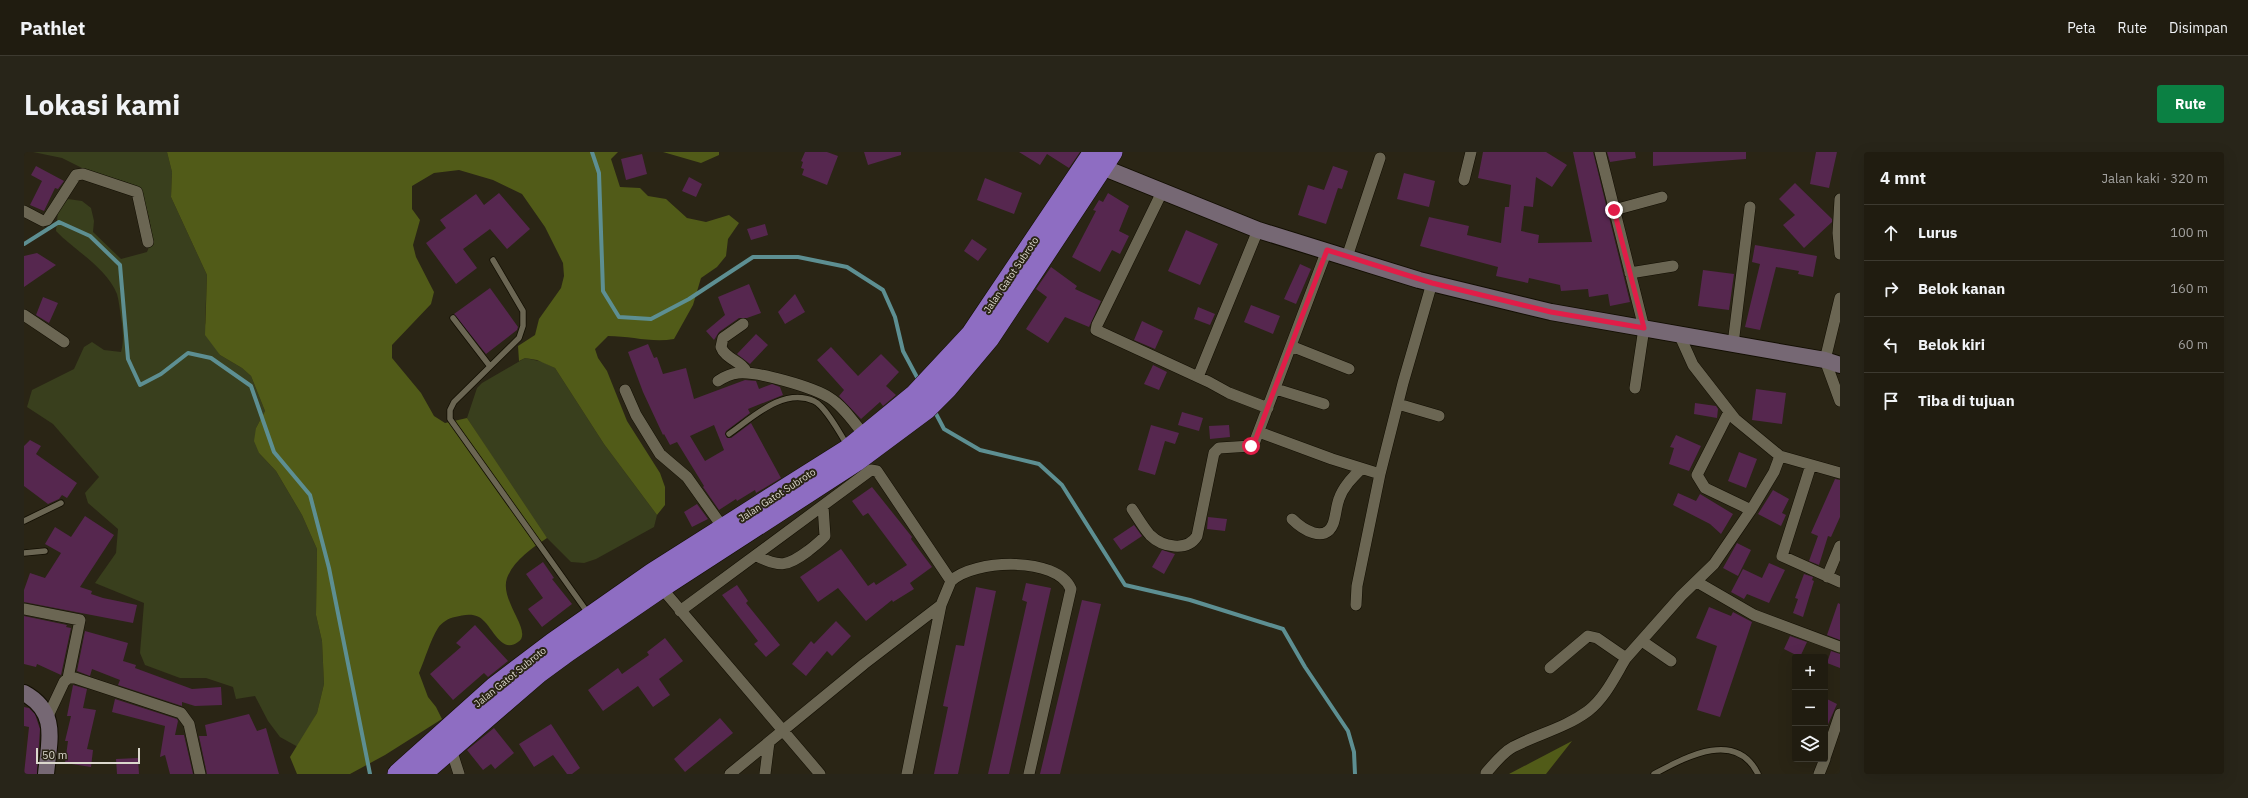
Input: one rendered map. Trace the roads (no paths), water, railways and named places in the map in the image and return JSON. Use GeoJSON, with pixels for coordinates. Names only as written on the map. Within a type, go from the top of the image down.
{"type":"FeatureCollection","features":[{"type":"Feature","properties":{"kind":"highway","name":"Jalan Gatot Subroto"},"geometry":{"type":"LineString","coordinates":[[398,774],[495,687],[591,616],[657,580],[856,448],[920,402],[980,337],[1099,158]]}},
{"type":"Feature","properties":{"kind":"highway","name":"Jalan Gatot Subroto"},"geometry":{"type":"LineString","coordinates":[[421,774],[538,673],[724,529],[856,448]]}},
{"type":"Feature","properties":{"kind":"street"},"geometry":{"type":"LineString","coordinates":[[1464,180],[1471,152]]}},
{"type":"Feature","properties":{"kind":"street"},"geometry":{"type":"LineString","coordinates":[[1600,152],[1644,328],[1635,388]]}},
{"type":"Feature","properties":{"kind":"street"},"geometry":{"type":"LineString","coordinates":[[1099,158],[1162,192],[1258,230],[1432,283],[1551,312],[1833,362]]}},
{"type":"Feature","properties":{"kind":"street"},"geometry":{"type":"LineString","coordinates":[[1347,257],[1380,158]]}},
{"type":"Feature","properties":{"kind":"street"},"geometry":{"type":"LineString","coordinates":[[24,211],[43,221],[47,220],[76,175],[84,174],[137,192],[148,242]]}},
{"type":"Feature","properties":{"kind":"street"},"geometry":{"type":"LineString","coordinates":[[1162,192],[1100,318],[1096,330],[1229,393],[1268,408]]}},
{"type":"Feature","properties":{"kind":"street"},"geometry":{"type":"LineString","coordinates":[[1614,210],[1662,197]]}},
{"type":"Feature","properties":{"kind":"street"},"geometry":{"type":"LineString","coordinates":[[1840,199],[1840,254]]}},
{"type":"Feature","properties":{"kind":"street"},"geometry":{"type":"LineString","coordinates":[[1734,344],[1750,207]]}},
{"type":"Feature","properties":{"kind":"street"},"geometry":{"type":"LineString","coordinates":[[1198,377],[1258,230]]}},
{"type":"Feature","properties":{"kind":"street"},"geometry":{"type":"LineString","coordinates":[[1132,509],[1146,530],[1159,540],[1181,546],[1190,544],[1197,536],[1214,452],[1220,448],[1251,446],[1276,389],[1327,250]]}},
{"type":"Feature","properties":{"kind":"street"},"geometry":{"type":"LineString","coordinates":[[1630,273],[1673,266]]}},
{"type":"Feature","properties":{"kind":"street"},"geometry":{"type":"LineString","coordinates":[[1356,605],[1357,586],[1380,474],[1432,283]]}},
{"type":"Feature","properties":{"kind":"street"},"geometry":{"type":"LineString","coordinates":[[1840,298],[1833,362],[1840,401]]}},
{"type":"Feature","properties":{"kind":"street"},"geometry":{"type":"LineString","coordinates":[[24,315],[64,342]]}},
{"type":"Feature","properties":{"kind":"street"},"geometry":{"type":"LineString","coordinates":[[743,324],[723,338],[721,347],[727,356],[744,367],[747,373]]}},
{"type":"Feature","properties":{"kind":"street"},"geometry":{"type":"LineString","coordinates":[[1679,334],[1693,365],[1729,412],[1780,456],[1840,473]]}},
{"type":"Feature","properties":{"kind":"street"},"geometry":{"type":"LineString","coordinates":[[1291,346],[1349,369]]}},
{"type":"Feature","properties":{"kind":"street"},"geometry":{"type":"LineString","coordinates":[[718,381],[729,375],[747,373],[763,375],[819,392],[838,405],[856,448]]}},
{"type":"Feature","properties":{"kind":"street"},"geometry":{"type":"LineString","coordinates":[[1276,389],[1324,404]]}},
{"type":"Feature","properties":{"kind":"street"},"geometry":{"type":"LineString","coordinates":[[625,390],[636,415],[660,454],[687,477],[724,529]]}},
{"type":"Feature","properties":{"kind":"street"},"geometry":{"type":"LineString","coordinates":[[1398,404],[1439,416]]}},
{"type":"Feature","properties":{"kind":"street"},"geometry":{"type":"LineString","coordinates":[[1729,412],[1698,475],[1705,488],[1751,510]]}},
{"type":"Feature","properties":{"kind":"street"},"geometry":{"type":"LineString","coordinates":[[1258,432],[1361,469],[1380,474]]}},
{"type":"Feature","properties":{"kind":"street"},"geometry":{"type":"LineString","coordinates":[[1486,773],[1502,755],[1514,747],[1568,724],[1590,710],[1604,694],[1626,658],[1681,596],[1714,564],[1751,510],[1774,472],[1780,456]]}},
{"type":"Feature","properties":{"kind":"street"},"geometry":{"type":"LineString","coordinates":[[1811,465],[1782,556],[1840,582]]}},
{"type":"Feature","properties":{"kind":"street"},"geometry":{"type":"LineString","coordinates":[[1292,519],[1303,530],[1315,534],[1327,532],[1332,526],[1340,498],[1349,482],[1361,469]]}},
{"type":"Feature","properties":{"kind":"street"},"geometry":{"type":"LineString","coordinates":[[680,612],[757,556],[868,471],[877,472],[951,581]]}},
{"type":"Feature","properties":{"kind":"street"},"geometry":{"type":"LineString","coordinates":[[757,556],[775,564],[784,564],[794,561],[825,536],[823,506]]}},
{"type":"Feature","properties":{"kind":"street"},"geometry":{"type":"LineString","coordinates":[[1827,577],[1840,546]]}},
{"type":"Feature","properties":{"kind":"street"},"geometry":{"type":"LineString","coordinates":[[907,774],[941,605],[951,581],[959,573],[967,570],[997,564],[1013,564],[1053,571],[1068,581],[1071,588],[1029,774]]}},
{"type":"Feature","properties":{"kind":"street"},"geometry":{"type":"LineString","coordinates":[[657,580],[680,612],[820,774]]}},
{"type":"Feature","properties":{"kind":"street"},"geometry":{"type":"LineString","coordinates":[[1697,582],[1754,615],[1840,647]]}},
{"type":"Feature","properties":{"kind":"street"},"geometry":{"type":"LineString","coordinates":[[730,774],[864,664],[941,605]]}},
{"type":"Feature","properties":{"kind":"street"},"geometry":{"type":"LineString","coordinates":[[24,609],[80,620],[68,678],[64,682],[48,716]]}},
{"type":"Feature","properties":{"kind":"street"},"geometry":{"type":"LineString","coordinates":[[1550,668],[1588,636],[1597,638],[1626,658]]}},
{"type":"Feature","properties":{"kind":"street"},"geometry":{"type":"LineString","coordinates":[[1642,641],[1671,661]]}},
{"type":"Feature","properties":{"kind":"street"},"geometry":{"type":"LineString","coordinates":[[68,678],[75,678],[120,691],[181,713],[189,724],[200,774]]}},
{"type":"Feature","properties":{"kind":"street"},"geometry":{"type":"LineString","coordinates":[[24,693],[34,698],[48,716],[50,732],[46,774]]}},
{"type":"Feature","properties":{"kind":"street"},"geometry":{"type":"LineString","coordinates":[[1828,749],[1840,714]]}},
{"type":"Feature","properties":{"kind":"street"},"geometry":{"type":"LineString","coordinates":[[765,774],[769,742]]}},
{"type":"Feature","properties":{"kind":"street"},"geometry":{"type":"LineString","coordinates":[[451,748],[459,774]]}},
{"type":"Feature","properties":{"kind":"street"},"geometry":{"type":"LineString","coordinates":[[1819,774],[1824,762]]}},
{"type":"Feature","properties":{"kind":"lane"},"geometry":{"type":"LineString","coordinates":[[493,260],[524,311],[524,326],[519,338],[454,402],[450,410],[450,419],[591,616]]}},
{"type":"Feature","properties":{"kind":"lane"},"geometry":{"type":"LineString","coordinates":[[453,318],[489,366]]}},
{"type":"Feature","properties":{"kind":"lane"},"geometry":{"type":"LineString","coordinates":[[729,434],[774,403],[793,397],[814,401],[856,448]]}},
{"type":"Feature","properties":{"kind":"lane"},"geometry":{"type":"LineString","coordinates":[[24,521],[61,504]]}},
{"type":"Feature","properties":{"kind":"lane"},"geometry":{"type":"LineString","coordinates":[[24,553],[45,551]]}},
{"type":"Feature","properties":{"kind":"lane"},"geometry":{"type":"LineString","coordinates":[[1654,774],[1689,757],[1717,749],[1740,753],[1750,761],[1758,774]]}},
{"type":"Feature","properties":{"kind":"waterway"},"geometry":{"type":"LineString","coordinates":[[592,152],[599,173],[603,291],[619,317],[651,319],[689,299],[753,257],[798,257],[847,267],[883,290],[895,317],[903,351],[919,381]]}},
{"type":"Feature","properties":{"kind":"waterway"},"geometry":{"type":"LineString","coordinates":[[24,244],[59,222],[90,236],[120,265],[128,359],[140,385],[161,374],[188,353],[211,358],[251,386],[274,452],[310,495],[329,568],[370,774]]}},
{"type":"Feature","properties":{"kind":"waterway"},"geometry":{"type":"LineString","coordinates":[[934,410],[944,429],[980,450],[1039,464],[1062,485],[1125,585],[1190,600],[1283,629],[1305,667],[1348,731],[1354,752],[1355,774]]}}]}
